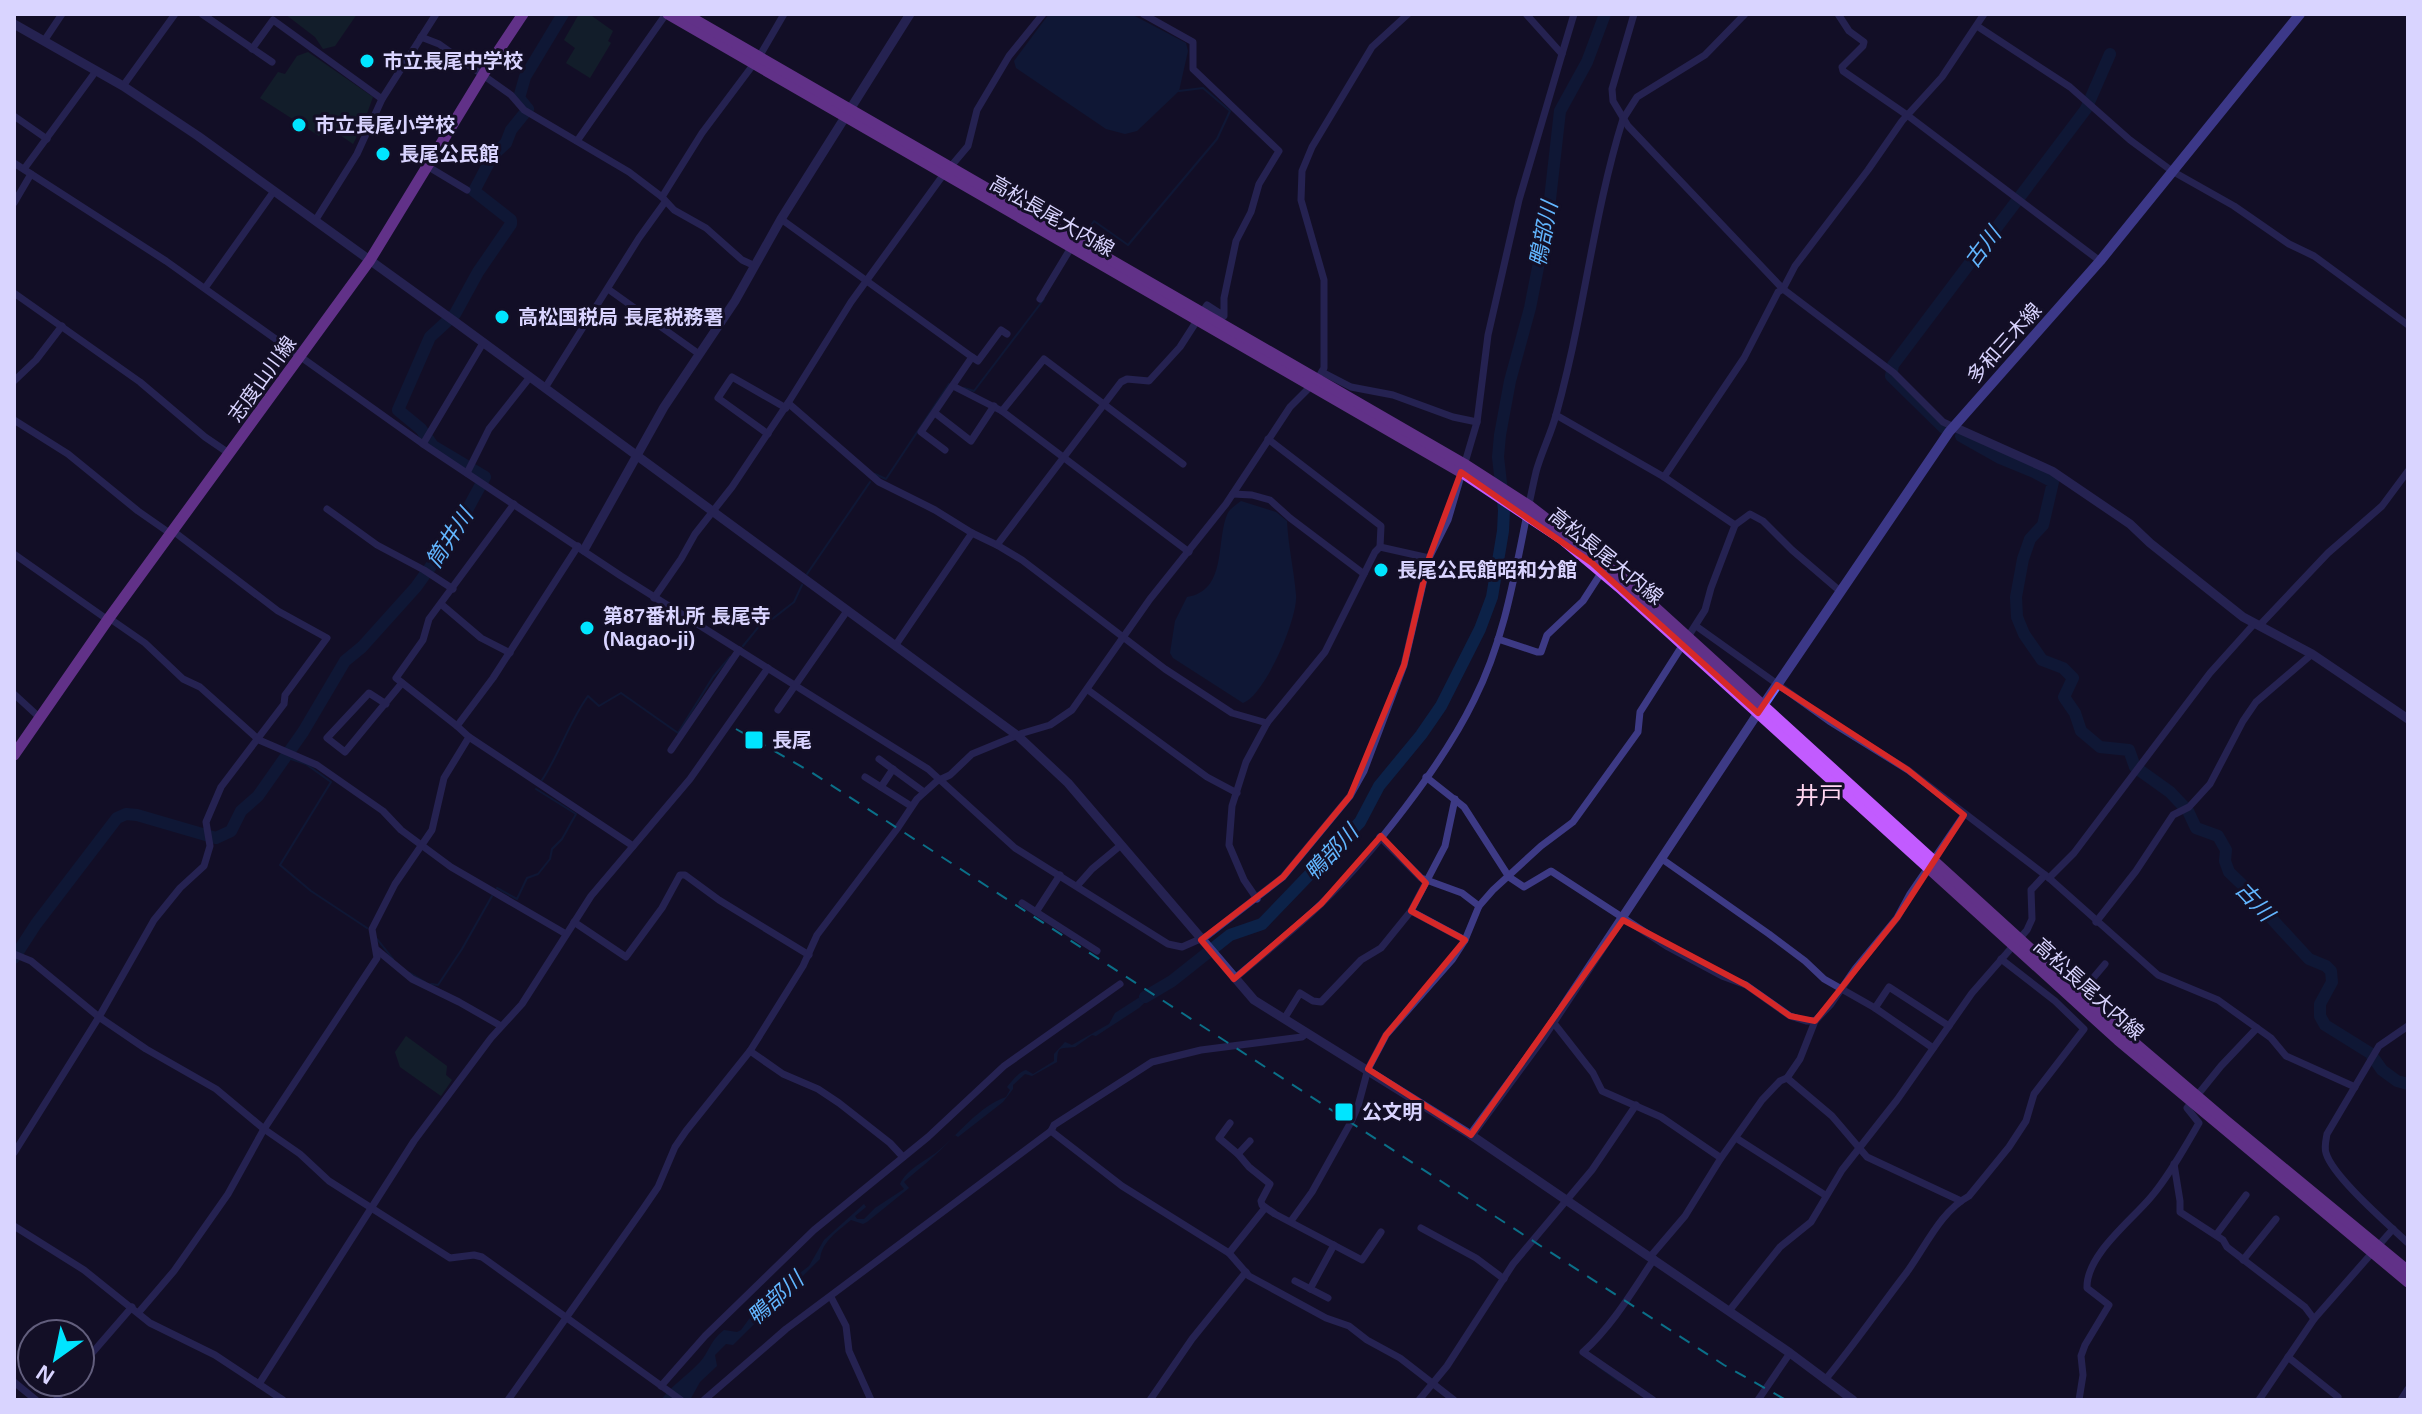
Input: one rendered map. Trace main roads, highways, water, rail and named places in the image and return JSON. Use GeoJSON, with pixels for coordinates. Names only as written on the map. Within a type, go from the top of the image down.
{"type":"FeatureCollection","features":[{"type":"Feature","properties":{"kind":"main road","name":"志度山川線"},"geometry":{"type":"LineString","coordinates":[[14,755],[370,260],[523,14]]}},
{"type":"Feature","properties":{"kind":"main road","name":"高松長尾大内線"},"geometry":{"type":"LineString","coordinates":[[667,14],[757,60]]}},
{"type":"Feature","properties":{"kind":"main road","name":"高松長尾大内線"},"geometry":{"type":"LineString","coordinates":[[685,14],[947,172],[1200,317],[1317,380],[1526,509],[1651,606],[1761,709],[1793,733],[2077,997],[2194,1100],[2375,1249],[2408,1282]]}},
{"type":"Feature","properties":{"kind":"main road","name":"多和三木線"},"geometry":{"type":"LineString","coordinates":[[1761,709],[1954,427],[2100,261],[2300,14]]}},
{"type":"Feature","properties":{"kind":"main road","name":"高松長尾大内線"},"geometry":{"type":"LineString","coordinates":[[1931,864],[2000,921],[2015,939]]}},
{"type":"Feature","properties":{"kind":"main road","name":"高松長尾大内線"},"geometry":{"type":"LineString","coordinates":[[2375,1249],[2408,1271]]}},
{"type":"Feature","properties":{"kind":"water"},"geometry":{"type":"Polygon","coordinates":[[[1049,14],[1131,14],[1186,43],[1188,51],[1179,91],[1137,131],[1125,134],[1106,129],[1016,68],[1014,61],[1049,14]]]}},
{"type":"Feature","properties":{"kind":"water"},"geometry":{"type":"Polygon","coordinates":[[[1241,501],[1276,512],[1287,521],[1296,595],[1292,620],[1278,655],[1261,686],[1243,703],[1173,658],[1170,653],[1175,621],[1187,597],[1200,593],[1214,576],[1227,515],[1241,501]]]}},
{"type":"Feature","properties":{"kind":"water"},"geometry":{"type":"Polygon","coordinates":[[[1157,986],[1160,988],[1139,1008],[1096,1036],[1092,1035],[1075,1047],[1060,1049],[1057,1062],[1032,1076],[1025,1074],[1013,1085],[1013,1089],[1003,1102],[958,1137],[955,1135],[987,1107],[1006,1097],[1010,1090],[1007,1087],[1021,1072],[1026,1070],[1033,1074],[1054,1061],[1054,1054],[1065,1042],[1072,1045],[1109,1024],[1115,1013],[1157,986]]]}},
{"type":"Feature","properties":{"kind":"water"},"geometry":{"type":"Polygon","coordinates":[[[952,1139],[904,1182],[909,1188],[867,1222],[863,1224],[851,1220],[831,1237],[820,1259],[733,1345],[726,1344],[715,1355],[717,1366],[700,1382],[690,1400],[661,1400],[700,1362],[719,1334],[724,1330],[741,1330],[769,1292],[788,1274],[800,1273],[809,1266],[824,1240],[864,1204],[866,1207],[855,1216],[857,1219],[864,1219],[904,1189],[900,1184],[907,1174],[952,1139]]]}},
{"type":"Feature","properties":{"kind":"waterway","name":"筒井川"},"geometry":{"type":"LineString","coordinates":[[14,958],[36,924],[117,818],[126,814],[137,815],[216,838],[231,831],[241,811],[258,796],[303,732],[345,661],[362,647],[416,587],[454,534],[485,477],[433,446],[421,429],[398,410],[430,337],[455,314],[478,272],[511,224],[511,220],[474,191],[493,155],[506,143],[511,130],[528,109],[519,98],[525,77],[563,14]]}},
{"type":"Feature","properties":{"kind":"waterway","name":"鴨部川"},"geometry":{"type":"LineString","coordinates":[[1145,997],[1172,981],[1230,935],[1262,924],[1360,822],[1379,786],[1441,706],[1480,629],[1492,597],[1503,531],[1504,510],[1498,457],[1500,435],[1548,217],[1560,111],[1587,62],[1605,14]]}},
{"type":"Feature","properties":{"kind":"waterway","name":"古川"},"geometry":{"type":"LineString","coordinates":[[1944,428],[1891,376],[1893,365],[2086,109],[2110,54]]}},
{"type":"Feature","properties":{"kind":"waterway"},"geometry":{"type":"LineString","coordinates":[[1084,236],[1094,221],[1128,245],[1217,139],[1230,111],[1203,88],[1179,91]]}},
{"type":"Feature","properties":{"kind":"waterway"},"geometry":{"type":"LineString","coordinates":[[964,388],[974,391],[1044,299]]}},
{"type":"Feature","properties":{"kind":"waterway"},"geometry":{"type":"LineString","coordinates":[[875,474],[886,479],[949,384]]}},
{"type":"Feature","properties":{"kind":"waterway","name":"古川"},"geometry":{"type":"LineString","coordinates":[[1961,436],[2053,482],[2043,525],[2030,539],[2023,559],[2016,597],[2017,617],[2024,634],[2042,660],[2063,668],[2073,678],[2064,697],[2075,713],[2081,731],[2100,747],[2129,750],[2135,767],[2170,792],[2188,811],[2196,828],[2218,836],[2226,850],[2225,861],[2229,872],[2309,959],[2331,971],[2332,982],[2320,1004],[2320,1016],[2325,1025],[2370,1053],[2382,1070],[2397,1081],[2408,1084]]}},
{"type":"Feature","properties":{"kind":"waterway"},"geometry":{"type":"LineString","coordinates":[[807,574],[870,482]]}},
{"type":"Feature","properties":{"kind":"waterway"},"geometry":{"type":"LineString","coordinates":[[743,646],[765,619],[771,620],[794,602],[802,585]]}},
{"type":"Feature","properties":{"kind":"waterway"},"geometry":{"type":"LineString","coordinates":[[542,780],[588,696],[599,706],[621,693],[678,733],[713,677],[730,657]]}},
{"type":"Feature","properties":{"kind":"waterway"},"geometry":{"type":"LineString","coordinates":[[285,757],[306,764],[331,782],[280,865],[311,891],[367,928]]}},
{"type":"Feature","properties":{"kind":"waterway"},"geometry":{"type":"LineString","coordinates":[[497,888],[517,899],[527,878],[538,874],[550,859],[552,849],[562,839],[576,814],[536,789]]}},
{"type":"Feature","properties":{"kind":"waterway"},"geometry":{"type":"LineString","coordinates":[[431,984],[438,985],[492,896]]}},
{"type":"Feature","properties":{"kind":"waterway"},"geometry":{"type":"LineString","coordinates":[[377,939],[393,959]]}},
{"type":"Feature","properties":{"kind":"waterway"},"geometry":{"type":"LineString","coordinates":[[410,973],[425,982]]}},
{"type":"Feature","properties":{"kind":"waterway"},"geometry":{"type":"LineString","coordinates":[[1598,1366],[1619,1381]]}},
{"type":"Feature","properties":{"kind":"railway"},"geometry":{"type":"LineString","coordinates":[[736,729],[811,772],[1724,1365],[1786,1400]]}},
{"type":"Feature","properties":{"kind":"place","name":"市立長尾中学校"},"geometry":{"type":"Point","coordinates":[367,61]}},
{"type":"Feature","properties":{"kind":"place","name":"市立長尾小学校"},"geometry":{"type":"Point","coordinates":[299,125]}},
{"type":"Feature","properties":{"kind":"place","name":"長尾公民館"},"geometry":{"type":"Point","coordinates":[383,154]}},
{"type":"Feature","properties":{"kind":"place","name":"高松国税局 長尾税務署"},"geometry":{"type":"Point","coordinates":[502,317]}},
{"type":"Feature","properties":{"kind":"place","name":"長尾公民館昭和分館"},"geometry":{"type":"Point","coordinates":[1381,570]}},
{"type":"Feature","properties":{"kind":"place","name":"第87番札所 長尾寺 (Nagao-ji)"},"geometry":{"type":"Point","coordinates":[587,628]}},
{"type":"Feature","properties":{"kind":"place","name":"長尾"},"geometry":{"type":"Point","coordinates":[754,740]}},
{"type":"Feature","properties":{"kind":"place","name":"公文明"},"geometry":{"type":"Point","coordinates":[1344,1112]}},
{"type":"Feature","properties":{"kind":"district","name":"井戸"},"geometry":{"type":"Point","coordinates":[1819,796]}}]}
